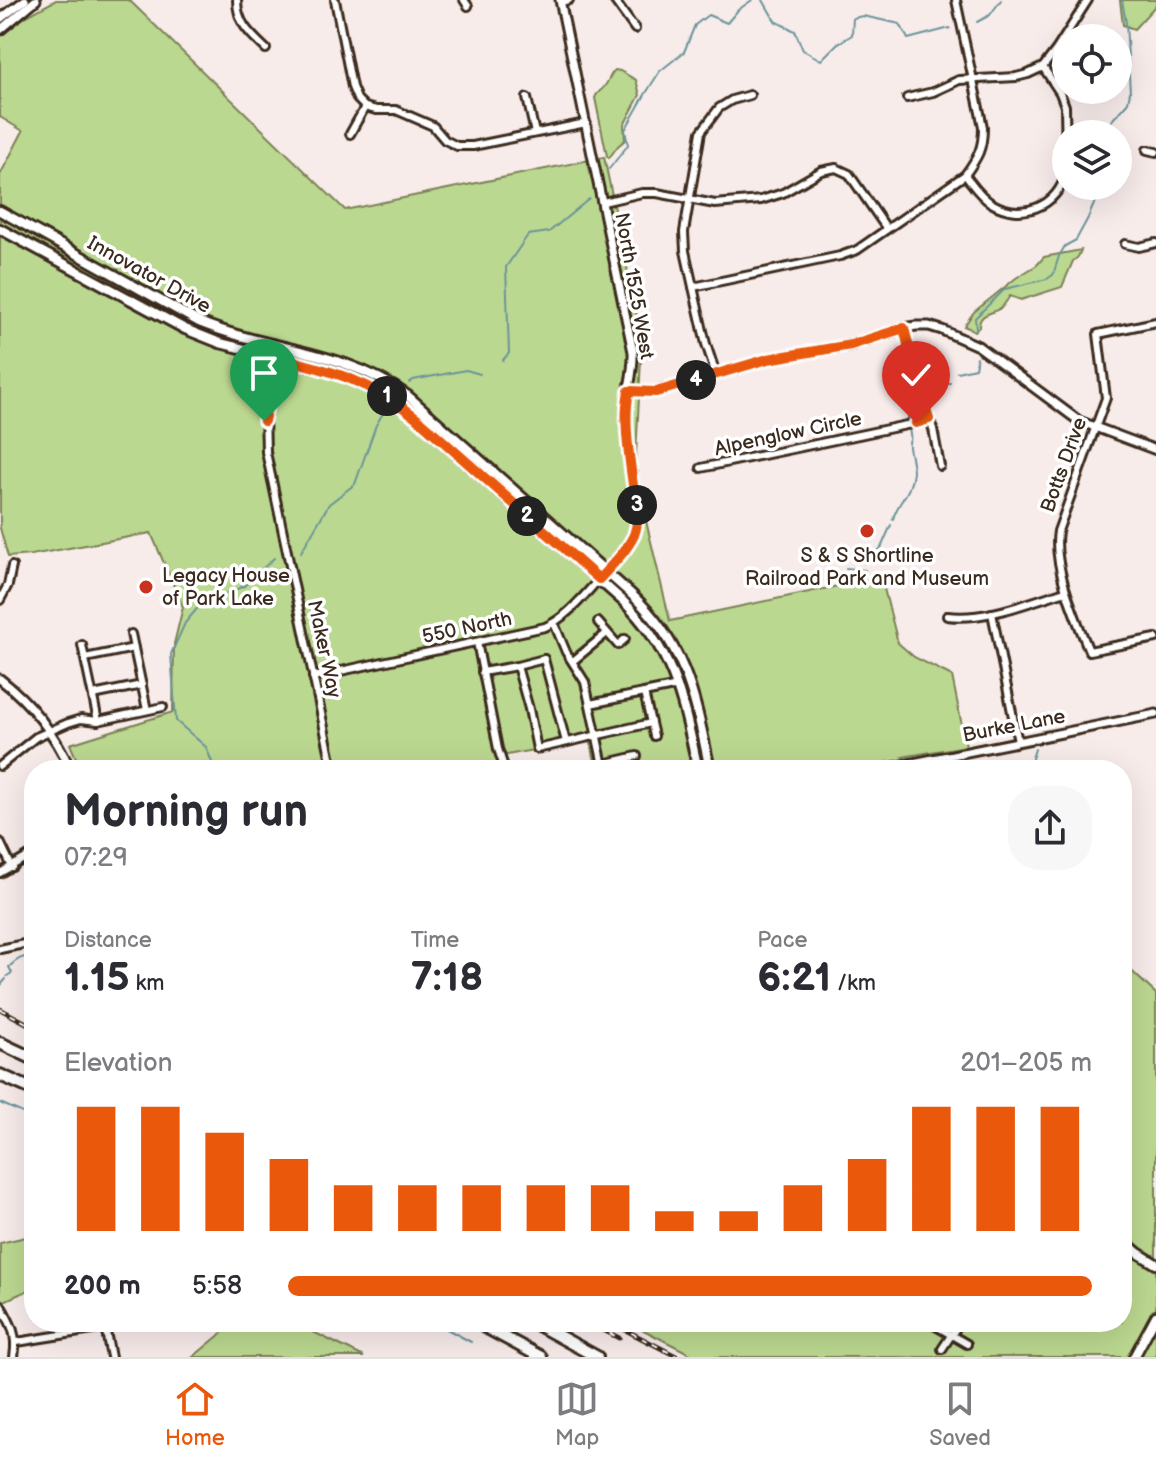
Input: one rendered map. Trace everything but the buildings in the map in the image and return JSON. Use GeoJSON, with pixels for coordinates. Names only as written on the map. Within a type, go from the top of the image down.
{"type":"FeatureCollection","features":[{"type":"Feature","properties":{"kind":"highway"},"geometry":{"type":"LineString","coordinates":[[3,1044],[24,1054]]}},
{"type":"Feature","properties":{"kind":"highway"},"geometry":{"type":"LineString","coordinates":[[0,1077],[24,1087]]}},
{"type":"Feature","properties":{"kind":"highway"},"geometry":{"type":"LineString","coordinates":[[495,1332],[541,1357]]}},
{"type":"Feature","properties":{"kind":"highway"},"geometry":{"type":"LineString","coordinates":[[551,1332],[597,1357]]}},
{"type":"Feature","properties":{"kind":"main road","name":"Innovator Drive"},"geometry":{"type":"LineString","coordinates":[[0,211],[189,318],[225,332],[345,363],[400,389],[606,571],[651,615],[677,653],[695,698],[708,760]]}},
{"type":"Feature","properties":{"kind":"main road","name":"Innovator Drive"},"geometry":{"type":"LineString","coordinates":[[0,229],[185,329],[220,343],[347,376],[398,403],[599,579],[644,623],[665,656],[678,686],[696,760]]}},
{"type":"Feature","properties":{"kind":"main road"},"geometry":{"type":"LineString","coordinates":[[1132,1248],[1156,1264]]}},
{"type":"Feature","properties":{"kind":"main road"},"geometry":{"type":"LineString","coordinates":[[1134,1357],[1156,1316]]}},
{"type":"Feature","properties":{"kind":"street"},"geometry":{"type":"LineString","coordinates":[[0,30],[36,0]]}},
{"type":"Feature","properties":{"kind":"street"},"geometry":{"type":"LineString","coordinates":[[237,0],[238,14],[245,30],[266,49]]}},
{"type":"Feature","properties":{"kind":"street"},"geometry":{"type":"LineString","coordinates":[[335,0],[352,87],[365,107],[396,110],[433,126],[445,140],[457,146],[473,146],[586,123]]}},
{"type":"Feature","properties":{"kind":"street"},"geometry":{"type":"LineString","coordinates":[[614,0],[635,29]]}},
{"type":"Feature","properties":{"kind":"street"},"geometry":{"type":"LineString","coordinates":[[693,287],[857,250],[965,175],[978,158],[983,127],[956,0]]}},
{"type":"Feature","properties":{"kind":"street"},"geometry":{"type":"LineString","coordinates":[[907,98],[933,92],[959,80],[1016,77],[1043,67],[1088,0]]}},
{"type":"Feature","properties":{"kind":"street"},"geometry":{"type":"LineString","coordinates":[[0,19],[21,1]]}},
{"type":"Feature","properties":{"kind":"street","name":"North 1525 West"},"geometry":{"type":"LineString","coordinates":[[563,1],[632,345],[633,368],[626,418],[637,521],[627,546],[606,571]]}},
{"type":"Feature","properties":{"kind":"street"},"geometry":{"type":"LineString","coordinates":[[1043,67],[1060,93],[1065,106],[1065,120]]}},
{"type":"Feature","properties":{"kind":"street"},"geometry":{"type":"LineString","coordinates":[[716,374],[706,344],[684,241],[701,132],[719,108],[750,95]]}},
{"type":"Feature","properties":{"kind":"street"},"geometry":{"type":"LineString","coordinates":[[527,98],[535,133]]}},
{"type":"Feature","properties":{"kind":"street"},"geometry":{"type":"LineString","coordinates":[[350,134],[365,107]]}},
{"type":"Feature","properties":{"kind":"street"},"geometry":{"type":"LineString","coordinates":[[1147,150],[1156,152]]}},
{"type":"Feature","properties":{"kind":"street"},"geometry":{"type":"LineString","coordinates":[[603,202],[642,193],[715,204],[761,200],[783,193],[821,171],[836,168],[849,174],[887,229]]}},
{"type":"Feature","properties":{"kind":"street"},"geometry":{"type":"LineString","coordinates":[[965,175],[978,192],[1004,209],[1039,208],[1052,199]]}},
{"type":"Feature","properties":{"kind":"street"},"geometry":{"type":"LineString","coordinates":[[1125,244],[1139,247],[1156,243]]}},
{"type":"Feature","properties":{"kind":"street","name":"Botts Drive"},"geometry":{"type":"LineString","coordinates":[[1156,322],[1098,334],[1106,398],[1058,531],[1057,547],[1066,591],[1089,651],[1156,638]]}},
{"type":"Feature","properties":{"kind":"street"},"geometry":{"type":"LineString","coordinates":[[629,391],[656,392],[768,359],[851,345],[904,328],[929,326],[978,346],[1079,421],[1156,450]]}},
{"type":"Feature","properties":{"kind":"street"},"geometry":{"type":"LineString","coordinates":[[904,328],[940,466]]}},
{"type":"Feature","properties":{"kind":"street","name":"Maker Way"},"geometry":{"type":"LineString","coordinates":[[279,345],[265,412],[264,441],[331,760]]}},
{"type":"Feature","properties":{"kind":"street","name":"Alpenglow Circle"},"geometry":{"type":"LineString","coordinates":[[701,468],[929,419]]}},
{"type":"Feature","properties":{"kind":"street"},"geometry":{"type":"LineString","coordinates":[[0,600],[8,585],[12,566]]}},
{"type":"Feature","properties":{"kind":"street","name":"550 North"},"geometry":{"type":"LineString","coordinates":[[313,677],[539,629],[568,613],[606,571]]}},
{"type":"Feature","properties":{"kind":"street"},"geometry":{"type":"LineString","coordinates":[[947,616],[963,618],[992,613],[1066,591]]}},
{"type":"Feature","properties":{"kind":"street"},"geometry":{"type":"LineString","coordinates":[[992,613],[1018,742]]}},
{"type":"Feature","properties":{"kind":"street"},"geometry":{"type":"LineString","coordinates":[[598,622],[618,645],[625,639]]}},
{"type":"Feature","properties":{"kind":"street"},"geometry":{"type":"LineString","coordinates":[[554,623],[566,652],[585,682],[601,760]]}},
{"type":"Feature","properties":{"kind":"street"},"geometry":{"type":"LineString","coordinates":[[573,661],[607,633]]}},
{"type":"Feature","properties":{"kind":"street"},"geometry":{"type":"LineString","coordinates":[[131,634],[147,710]]}},
{"type":"Feature","properties":{"kind":"street"},"geometry":{"type":"LineString","coordinates":[[477,642],[501,760]]}},
{"type":"Feature","properties":{"kind":"street"},"geometry":{"type":"LineString","coordinates":[[82,645],[98,721]]}},
{"type":"Feature","properties":{"kind":"street"},"geometry":{"type":"LineString","coordinates":[[85,658],[134,648]]}},
{"type":"Feature","properties":{"kind":"street"},"geometry":{"type":"LineString","coordinates":[[482,672],[546,658],[566,742]]}},
{"type":"Feature","properties":{"kind":"street"},"geometry":{"type":"LineString","coordinates":[[517,666],[537,749],[651,723]]}},
{"type":"Feature","properties":{"kind":"street"},"geometry":{"type":"LineString","coordinates":[[0,679],[31,707],[65,760]]}},
{"type":"Feature","properties":{"kind":"street"},"geometry":{"type":"LineString","coordinates":[[93,695],[142,685]]}},
{"type":"Feature","properties":{"kind":"street"},"geometry":{"type":"LineString","coordinates":[[590,704],[678,686]]}},
{"type":"Feature","properties":{"kind":"street"},"geometry":{"type":"LineString","coordinates":[[644,693],[654,736]]}},
{"type":"Feature","properties":{"kind":"street"},"geometry":{"type":"LineString","coordinates":[[0,766],[36,737],[77,720],[98,721],[163,707]]}},
{"type":"Feature","properties":{"kind":"street","name":"Burke Lane"},"geometry":{"type":"LineString","coordinates":[[928,760],[1156,714]]}},
{"type":"Feature","properties":{"kind":"street"},"geometry":{"type":"LineString","coordinates":[[625,760],[637,756]]}},
{"type":"Feature","properties":{"kind":"street"},"geometry":{"type":"LineString","coordinates":[[0,842],[12,867]]}},
{"type":"Feature","properties":{"kind":"street"},"geometry":{"type":"LineString","coordinates":[[0,873],[24,859]]}},
{"type":"Feature","properties":{"kind":"street"},"geometry":{"type":"LineString","coordinates":[[0,949],[24,944]]}},
{"type":"Feature","properties":{"kind":"street"},"geometry":{"type":"LineString","coordinates":[[0,1304],[17,1342],[14,1357]]}},
{"type":"Feature","properties":{"kind":"street"},"geometry":{"type":"LineString","coordinates":[[17,1342],[68,1332]]}},
{"type":"Feature","properties":{"kind":"street"},"geometry":{"type":"LineString","coordinates":[[106,1332],[111,1357]]}},
{"type":"Feature","properties":{"kind":"street"},"geometry":{"type":"LineString","coordinates":[[946,1332],[967,1344]]}},
{"type":"Feature","properties":{"kind":"street"},"geometry":{"type":"LineString","coordinates":[[942,1349],[953,1332]]}},
{"type":"Feature","properties":{"kind":"green space"},"geometry":{"type":"Polygon","coordinates":[[[56,0],[129,0],[345,210],[604,157],[642,340],[635,475],[670,621],[881,577],[898,643],[914,657],[952,676],[966,746],[903,757],[906,760],[595,760],[590,739],[502,756],[503,760],[77,760],[70,744],[173,712],[174,644],[183,607],[151,533],[8,557],[0,528],[0,175],[23,131],[0,117],[0,37],[25,17],[56,0]]]}},
{"type":"Feature","properties":{"kind":"green space"},"geometry":{"type":"Polygon","coordinates":[[[1120,0],[1156,0],[1156,5],[1134,29],[1132,24],[1123,24],[1120,0]]]}},
{"type":"Feature","properties":{"kind":"green space"},"geometry":{"type":"Polygon","coordinates":[[[615,70],[636,80],[640,95],[624,125],[625,140],[609,158],[595,98],[615,70]]]}},
{"type":"Feature","properties":{"kind":"green space"},"geometry":{"type":"Polygon","coordinates":[[[1081,250],[1062,287],[1021,300],[1010,296],[1002,307],[981,319],[975,331],[964,326],[974,312],[1044,257],[1081,250]]]}},
{"type":"Feature","properties":{"kind":"green space"},"geometry":{"type":"Polygon","coordinates":[[[1132,971],[1156,994],[1156,1357],[696,1357],[647,1332],[1132,1332],[1132,971]]]}},
{"type":"Feature","properties":{"kind":"green space"},"geometry":{"type":"Polygon","coordinates":[[[24,1237],[24,1292],[2,1302],[0,1298],[0,1243],[24,1237]]]}},
{"type":"Feature","properties":{"kind":"green space"},"geometry":{"type":"Polygon","coordinates":[[[223,1332],[313,1332],[364,1357],[193,1357],[223,1332]]]}},
{"type":"Feature","properties":{"kind":"waterway"},"geometry":{"type":"LineString","coordinates":[[609,169],[628,145],[625,130],[646,93],[660,71],[684,52],[695,25],[708,15],[727,23],[752,0]]}},
{"type":"Feature","properties":{"kind":"waterway"},"geometry":{"type":"LineString","coordinates":[[763,0],[775,21],[795,31],[803,50],[821,60],[837,44],[852,35],[853,18],[863,16],[900,24],[908,39],[950,28]]}},
{"type":"Feature","properties":{"kind":"waterway"},"geometry":{"type":"LineString","coordinates":[[977,22],[990,15],[1001,0]]}},
{"type":"Feature","properties":{"kind":"waterway"},"geometry":{"type":"LineString","coordinates":[[1112,120],[1128,102],[1130,92],[1122,0]]}},
{"type":"Feature","properties":{"kind":"waterway"},"geometry":{"type":"LineString","coordinates":[[503,360],[509,353],[506,267],[528,235],[549,232],[589,199]]}},
{"type":"Feature","properties":{"kind":"waterway"},"geometry":{"type":"LineString","coordinates":[[976,329],[975,318],[1005,289],[1053,275],[1059,256],[1065,246],[1076,240],[1096,200]]}},
{"type":"Feature","properties":{"kind":"waterway"},"geometry":{"type":"LineString","coordinates":[[957,372],[975,368],[977,357]]}},
{"type":"Feature","properties":{"kind":"waterway"},"geometry":{"type":"LineString","coordinates":[[409,383],[466,370],[480,374]]}},
{"type":"Feature","properties":{"kind":"waterway"},"geometry":{"type":"LineString","coordinates":[[927,391],[939,384],[950,383]]}},
{"type":"Feature","properties":{"kind":"waterway"},"geometry":{"type":"LineString","coordinates":[[301,552],[329,504],[355,484],[376,425],[386,408]]}},
{"type":"Feature","properties":{"kind":"waterway"},"geometry":{"type":"LineString","coordinates":[[893,519],[910,486],[913,472],[909,447],[909,409]]}},
{"type":"Feature","properties":{"kind":"waterway"},"geometry":{"type":"LineString","coordinates":[[864,563],[881,548],[891,525]]}},
{"type":"Feature","properties":{"kind":"waterway"},"geometry":{"type":"LineString","coordinates":[[211,760],[206,747],[176,721],[171,654],[185,623],[201,604],[244,586],[274,558]]}},
{"type":"Feature","properties":{"kind":"waterway"},"geometry":{"type":"LineString","coordinates":[[846,568],[865,570]]}},
{"type":"Feature","properties":{"kind":"waterway"},"geometry":{"type":"LineString","coordinates":[[1032,760],[1035,749]]}},
{"type":"Feature","properties":{"kind":"waterway"},"geometry":{"type":"LineString","coordinates":[[7,976],[12,973],[9,967],[24,957]]}},
{"type":"Feature","properties":{"kind":"waterway"},"geometry":{"type":"LineString","coordinates":[[0,986],[6,979]]}},
{"type":"Feature","properties":{"kind":"waterway"},"geometry":{"type":"LineString","coordinates":[[0,1103],[24,1114]]}},
{"type":"Feature","properties":{"kind":"waterway"},"geometry":{"type":"LineString","coordinates":[[452,1332],[471,1342]]}},
{"type":"Feature","properties":{"kind":"railway"},"geometry":{"type":"LineString","coordinates":[[0,1009],[24,1022]]}},
{"type":"Feature","properties":{"kind":"railway"},"geometry":{"type":"LineString","coordinates":[[607,1332],[619,1338]]}},
{"type":"Feature","properties":{"kind":"railway"},"geometry":{"type":"LineString","coordinates":[[629,1332],[678,1357]]}},
{"type":"Feature","properties":{"kind":"place","name":"S & S Shortline Railroad Park and Museum"},"geometry":{"type":"Point","coordinates":[867,531]}},
{"type":"Feature","properties":{"kind":"place","name":"Legacy House of Park Lake"},"geometry":{"type":"Point","coordinates":[146,587]}},
{"type":"Feature","properties":{"kind":"route"},"geometry":{"type":"LineString","coordinates":[[264,421],[276,357],[347,376],[398,403],[417,418],[599,579],[627,546],[637,521],[626,418],[629,391],[656,392],[768,359],[851,345],[904,328],[929,419],[916,423]]}}]}
